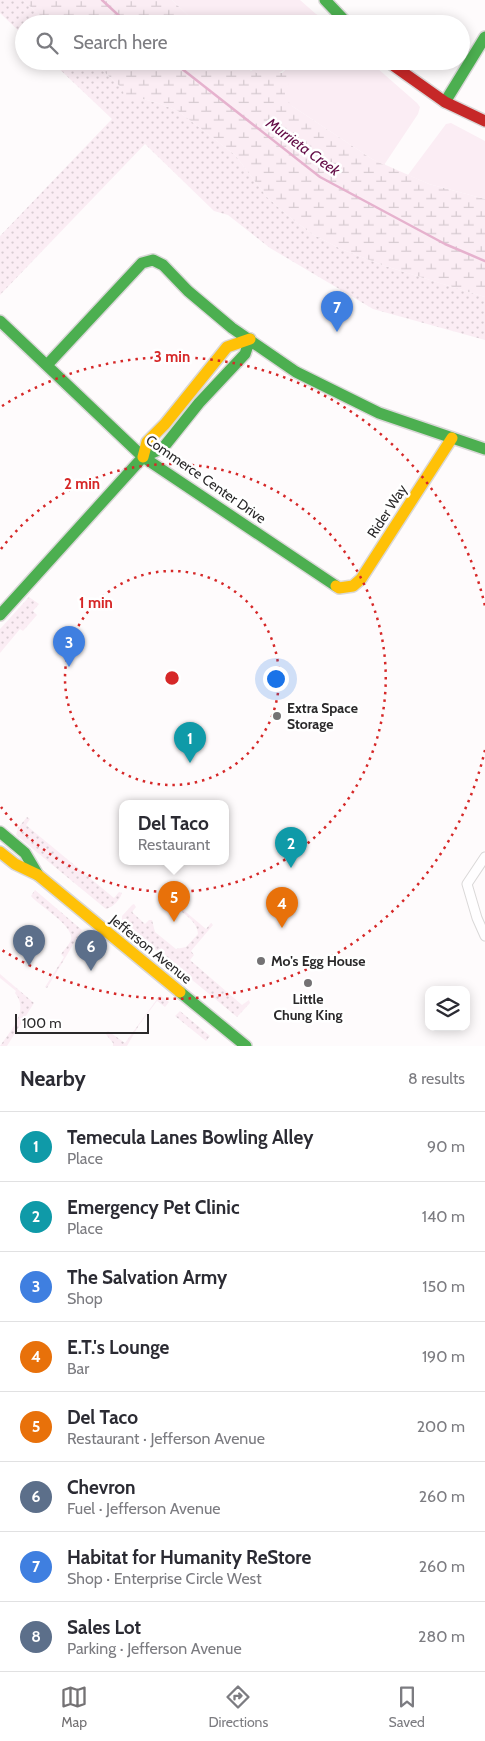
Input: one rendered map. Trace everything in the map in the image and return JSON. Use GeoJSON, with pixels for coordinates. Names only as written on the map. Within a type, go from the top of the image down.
{"type":"FeatureCollection","features":[{"type":"Feature","properties":{"kind":"street"},"geometry":{"type":"LineString","coordinates":[[325,0],[339,15]]}},
{"type":"Feature","properties":{"kind":"street"},"geometry":{"type":"LineString","coordinates":[[470,61],[485,37]]}},
{"type":"Feature","properties":{"kind":"street"},"geometry":{"type":"LineString","coordinates":[[400,70],[445,102],[485,121]]}},
{"type":"Feature","properties":{"kind":"street"},"geometry":{"type":"LineString","coordinates":[[445,102],[465,70]]}},
{"type":"Feature","properties":{"kind":"street"},"geometry":{"type":"LineString","coordinates":[[47,365],[142,262],[153,260],[163,265],[192,294],[232,328],[293,370],[379,413],[485,450]]}},
{"type":"Feature","properties":{"kind":"street","name":"Commerce Center Drive"},"geometry":{"type":"LineString","coordinates":[[0,320],[143,456],[339,588]]}},
{"type":"Feature","properties":{"kind":"street"},"geometry":{"type":"LineString","coordinates":[[0,615],[143,456],[147,442],[165,424],[226,346],[250,340]]}},
{"type":"Feature","properties":{"kind":"street"},"geometry":{"type":"LineString","coordinates":[[143,456],[164,448],[199,403],[245,354],[250,340]]}},
{"type":"Feature","properties":{"kind":"street","name":"Rider Way"},"geometry":{"type":"LineString","coordinates":[[339,588],[353,586],[362,579],[452,438]]}},
{"type":"Feature","properties":{"kind":"street","name":"Jefferson Avenue"},"geometry":{"type":"LineString","coordinates":[[0,832],[25,853],[38,875]]}},
{"type":"Feature","properties":{"kind":"street","name":"Jefferson Avenue"},"geometry":{"type":"LineString","coordinates":[[0,852],[15,864],[38,875],[246,1046]]}},
{"type":"Feature","properties":{"kind":"street"},"geometry":{"type":"LineString","coordinates":[[485,857],[467,884],[485,936]]}},
{"type":"Feature","properties":{"kind":"green space"},"geometry":{"type":"Polygon","coordinates":[[[0,0],[23,0],[40,15],[15,15],[15,27],[0,13],[0,0]]]}},
{"type":"Feature","properties":{"kind":"green space"},"geometry":{"type":"Polygon","coordinates":[[[23,0],[172,0],[188,15],[40,15],[23,0]]]}},
{"type":"Feature","properties":{"kind":"green space"},"geometry":{"type":"Polygon","coordinates":[[[172,0],[300,0],[318,15],[188,15],[172,0]]]}},
{"type":"Feature","properties":{"kind":"green space"},"geometry":{"type":"Polygon","coordinates":[[[60,70],[102,70],[122,88],[143,99],[178,111],[235,155],[267,197],[312,234],[341,249],[385,266],[485,297],[485,340],[373,309],[270,248],[228,215],[214,211],[145,144],[0,295],[0,236],[112,119],[60,70]]]}},
{"type":"Feature","properties":{"kind":"green space"},"geometry":{"type":"Polygon","coordinates":[[[102,70],[250,70],[282,73],[285,70],[301,70],[287,87],[292,106],[372,159],[429,184],[485,199],[485,297],[385,266],[341,249],[312,234],[267,197],[235,155],[178,111],[143,99],[126,102],[122,88],[102,70]]]}},
{"type":"Feature","properties":{"kind":"green space"},"geometry":{"type":"Polygon","coordinates":[[[252,70],[284,70],[268,76],[252,70]]]}},
{"type":"Feature","properties":{"kind":"green space"},"geometry":{"type":"Polygon","coordinates":[[[300,70],[379,70],[417,103],[420,107],[418,114],[384,165],[292,106],[285,95],[288,84],[300,70]]]}},
{"type":"Feature","properties":{"kind":"green space"},"geometry":{"type":"Polygon","coordinates":[[[451,123],[485,141],[485,199],[429,184],[408,175],[446,124],[451,123]]]}},
{"type":"Feature","properties":{"kind":"green space"},"geometry":{"type":"Polygon","coordinates":[[[29,597],[39,604],[33,611],[37,615],[23,631],[20,629],[0,653],[0,629],[29,597]]]}},
{"type":"Feature","properties":{"kind":"green space"},"geometry":{"type":"Polygon","coordinates":[[[27,817],[30,819],[26,825],[114,898],[119,892],[122,893],[116,903],[106,909],[16,835],[18,828],[27,817]]]}},
{"type":"Feature","properties":{"kind":"green space"},"geometry":{"type":"Polygon","coordinates":[[[35,890],[82,930],[47,988],[45,987],[64,957],[61,954],[71,940],[71,934],[56,916],[31,896],[35,890]]]}},
{"type":"Feature","properties":{"kind":"green space"},"geometry":{"type":"Polygon","coordinates":[[[175,894],[178,895],[174,902],[206,929],[211,923],[213,925],[191,951],[194,955],[190,960],[242,1005],[249,1000],[250,1003],[237,1017],[122,922],[122,916],[134,904],[136,907],[132,912],[145,924],[152,920],[155,932],[176,949],[186,947],[198,934],[197,929],[187,916],[169,902],[175,894]]]}},
{"type":"Feature","properties":{"kind":"green space"},"geometry":{"type":"Polygon","coordinates":[[[0,974],[34,1003],[7,1046],[0,1046],[17,1021],[20,1007],[16,991],[0,978],[0,974]]]}},
{"type":"Feature","properties":{"kind":"green space"},"geometry":{"type":"Polygon","coordinates":[[[160,995],[169,1002],[165,1007],[157,1001],[139,1025],[127,1046],[113,1046],[113,1043],[105,1033],[108,1031],[125,1043],[160,995]]]}},
{"type":"Feature","properties":{"kind":"green space"},"geometry":{"type":"Polygon","coordinates":[[[180,1011],[210,1036],[206,1041],[175,1016],[180,1011]]]}},
{"type":"Feature","properties":{"kind":"waterway","name":"Murrieta Creek"},"geometry":{"type":"LineString","coordinates":[[102,0],[118,15]]}},
{"type":"Feature","properties":{"kind":"waterway","name":"Murrieta Creek"},"geometry":{"type":"LineString","coordinates":[[183,70],[320,177],[445,244],[485,261]]}},
{"type":"Feature","properties":{"kind":"traffic: fast"},"geometry":{"type":"LineString","coordinates":[[325,0],[339,15]]}},
{"type":"Feature","properties":{"kind":"traffic: fast"},"geometry":{"type":"LineString","coordinates":[[470,61],[485,37]]}},
{"type":"Feature","properties":{"kind":"traffic: fast"},"geometry":{"type":"LineString","coordinates":[[445,102],[465,70]]}},
{"type":"Feature","properties":{"kind":"traffic: fast"},"geometry":{"type":"LineString","coordinates":[[47,365],[142,263],[153,260],[163,265],[188,291],[232,328],[296,372],[379,413],[485,449]]}},
{"type":"Feature","properties":{"kind":"traffic: fast"},"geometry":{"type":"LineString","coordinates":[[0,321],[143,457],[336,586]]}},
{"type":"Feature","properties":{"kind":"traffic: fast"},"geometry":{"type":"LineString","coordinates":[[0,615],[143,457],[163,448],[199,403],[245,354],[250,339]]}},
{"type":"Feature","properties":{"kind":"traffic: fast"},"geometry":{"type":"LineString","coordinates":[[0,832],[25,853],[38,875]]}},
{"type":"Feature","properties":{"kind":"traffic: fast"},"geometry":{"type":"LineString","coordinates":[[180,992],[246,1046]]}},
{"type":"Feature","properties":{"kind":"traffic: slow"},"geometry":{"type":"LineString","coordinates":[[143,457],[147,442],[165,424],[227,347],[250,339]]}},
{"type":"Feature","properties":{"kind":"traffic: slow"},"geometry":{"type":"LineString","coordinates":[[336,586],[339,588],[353,586],[361,579],[452,438]]}},
{"type":"Feature","properties":{"kind":"traffic: slow"},"geometry":{"type":"LineString","coordinates":[[0,852],[15,864],[38,875],[180,992]]}},
{"type":"Feature","properties":{"kind":"traffic: jam"},"geometry":{"type":"LineString","coordinates":[[400,70],[445,102],[485,121]]}},
{"type":"Feature","properties":{"kind":"place","name":"Habitat for Humanity ReStore"},"geometry":{"type":"Point","coordinates":[337,332]}},
{"type":"Feature","properties":{"kind":"place","name":"The Salvation Army"},"geometry":{"type":"Point","coordinates":[69,667]}},
{"type":"Feature","properties":{"kind":"place","name":"Extra Space Storage"},"geometry":{"type":"Point","coordinates":[277,716]}},
{"type":"Feature","properties":{"kind":"place","name":"Temecula Lanes Bowling Alley"},"geometry":{"type":"Point","coordinates":[190,763]}},
{"type":"Feature","properties":{"kind":"place","name":"Emergency Pet Clinic"},"geometry":{"type":"Point","coordinates":[291,868]}},
{"type":"Feature","properties":{"kind":"place","name":"Del Taco"},"geometry":{"type":"Point","coordinates":[174,922]}},
{"type":"Feature","properties":{"kind":"place","name":"E.T.'s Lounge"},"geometry":{"type":"Point","coordinates":[282,928]}},
{"type":"Feature","properties":{"kind":"place","name":"Mo's Egg House"},"geometry":{"type":"Point","coordinates":[261,961]}},
{"type":"Feature","properties":{"kind":"place","name":"Sales Lot"},"geometry":{"type":"Point","coordinates":[29,966]}},
{"type":"Feature","properties":{"kind":"place","name":"Chevron"},"geometry":{"type":"Point","coordinates":[91,971]}},
{"type":"Feature","properties":{"kind":"place","name":"Little Chung King"},"geometry":{"type":"Point","coordinates":[308,983]}}]}
